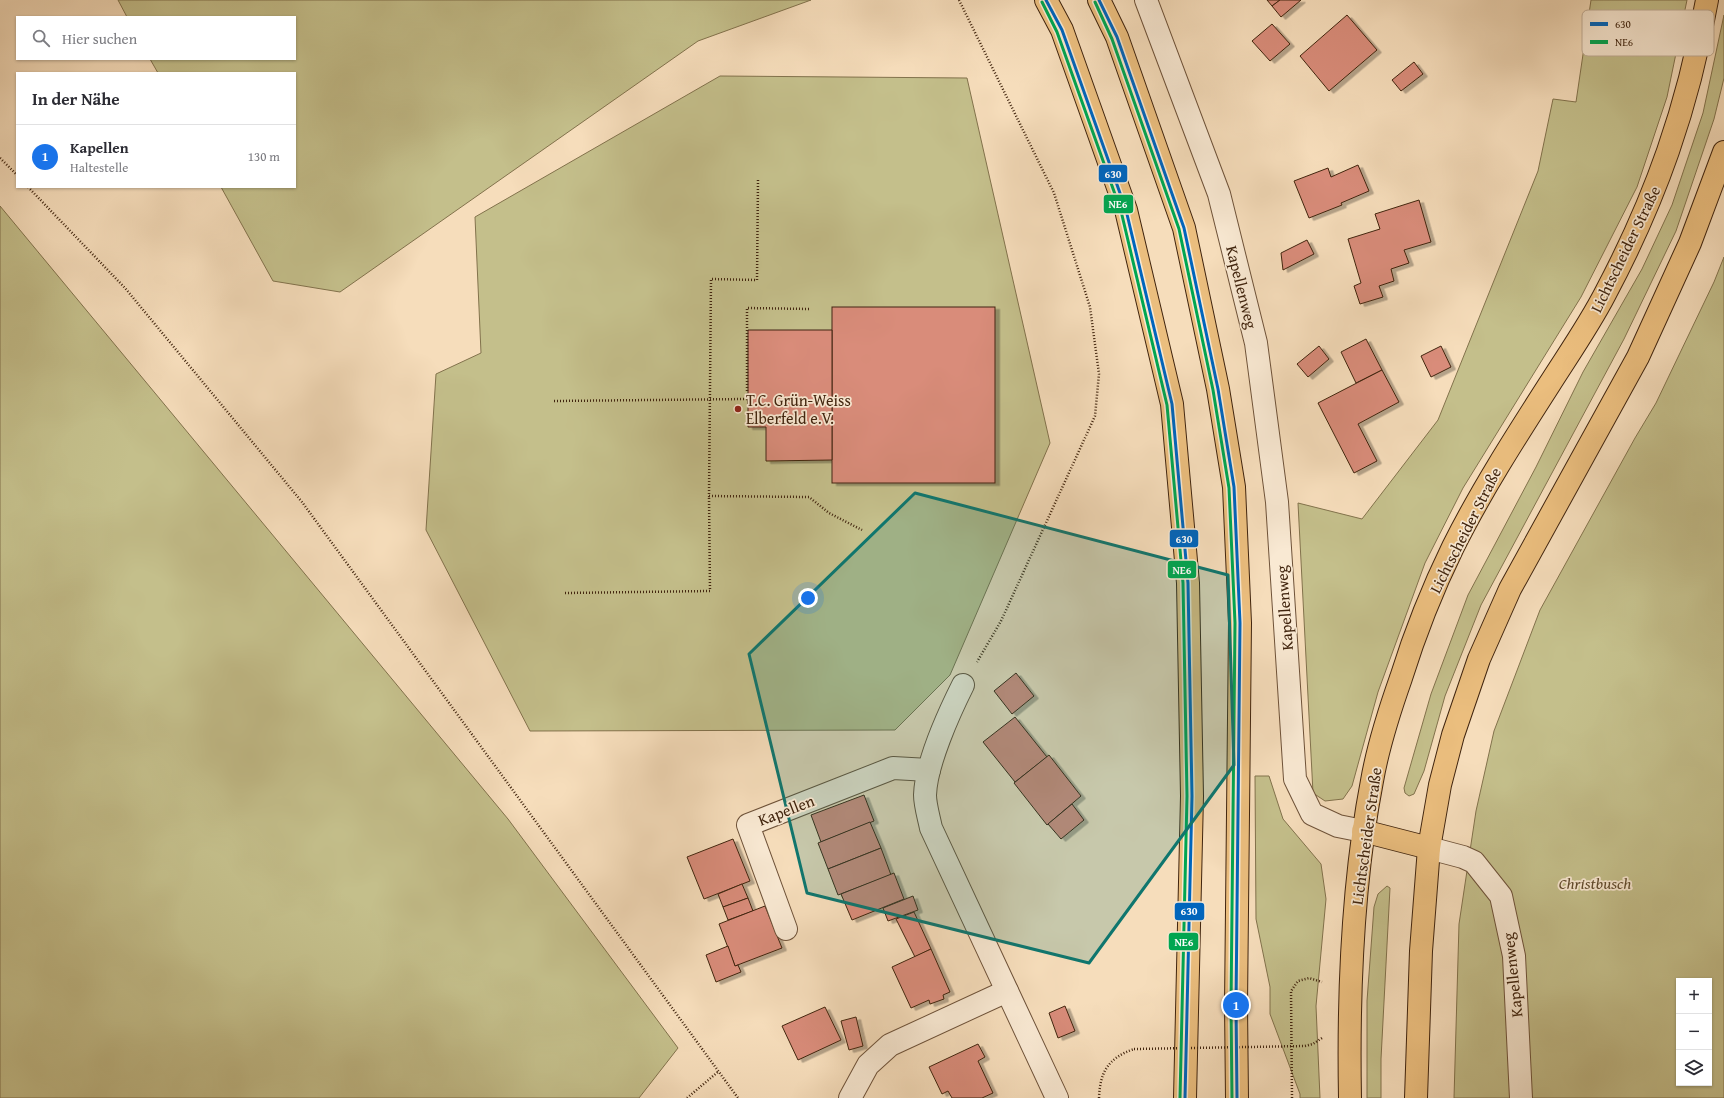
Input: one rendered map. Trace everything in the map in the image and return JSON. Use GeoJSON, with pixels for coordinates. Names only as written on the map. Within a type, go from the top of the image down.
{"type":"FeatureCollection","features":[{"type":"Feature","properties":{"kind":"main road"},"geometry":{"type":"LineString","coordinates":[[1046,0],[1062,30],[1126,210],[1172,404],[1188,583],[1192,788],[1185,1098]]}},
{"type":"Feature","properties":{"kind":"main road"},"geometry":{"type":"LineString","coordinates":[[1099,0],[1117,37],[1184,228],[1218,389],[1234,486],[1240,623],[1236,1005],[1237,1098]]}},
{"type":"Feature","properties":{"kind":"main road","name":"Lichtscheider Straße"},"geometry":{"type":"LineString","coordinates":[[1704,10],[1706,0]]}},
{"type":"Feature","properties":{"kind":"main road","name":"Lichtscheider Straße"},"geometry":{"type":"LineString","coordinates":[[1350,1098],[1349,1016],[1354,923],[1363,831],[1372,778],[1390,708],[1427,605],[1454,547],[1484,489],[1604,296],[1637,231],[1655,190],[1689,87],[1696,56]]}},
{"type":"Feature","properties":{"kind":"main road"},"geometry":{"type":"LineString","coordinates":[[1416,1098],[1421,951],[1429,848],[1440,785],[1453,735],[1479,659],[1510,589],[1638,357],[1690,243],[1724,152]]}},
{"type":"Feature","properties":{"kind":"main road","name":"Kapellenweg"},"geometry":{"type":"LineString","coordinates":[[1363,831],[1429,848]]}},
{"type":"Feature","properties":{"kind":"street","name":"Kapellenweg"},"geometry":{"type":"LineString","coordinates":[[1146,0],[1219,194],[1256,343],[1277,502],[1295,778],[1312,814],[1338,826],[1363,831]]}},
{"type":"Feature","properties":{"kind":"street"},"geometry":{"type":"LineString","coordinates":[[963,685],[954,702],[929,770],[925,796],[931,828],[1057,1098]]}},
{"type":"Feature","properties":{"kind":"street","name":"Kapellen"},"geometry":{"type":"LineString","coordinates":[[786,929],[748,825],[893,768],[929,770]]}},
{"type":"Feature","properties":{"kind":"street","name":"Kapellenweg"},"geometry":{"type":"LineString","coordinates":[[1429,848],[1463,857],[1474,862],[1502,896],[1514,956],[1521,1098]]}},
{"type":"Feature","properties":{"kind":"street"},"geometry":{"type":"LineString","coordinates":[[850,1098],[868,1065],[890,1044],[1007,991]]}},
{"type":"Feature","properties":{"kind":"path"},"geometry":{"type":"LineString","coordinates":[[959,0],[1054,193],[1090,307],[1099,374],[1095,416],[1081,449],[1002,621],[963,685]]}},
{"type":"Feature","properties":{"kind":"path"},"geometry":{"type":"LineString","coordinates":[[0,158],[16,174]]}},
{"type":"Feature","properties":{"kind":"path"},"geometry":{"type":"LineString","coordinates":[[566,594],[710,591],[709,496],[711,280],[757,280],[758,180]]}},
{"type":"Feature","properties":{"kind":"path"},"geometry":{"type":"LineString","coordinates":[[29,188],[125,288],[302,502],[738,1098]]}},
{"type":"Feature","properties":{"kind":"path"},"geometry":{"type":"LineString","coordinates":[[554,401],[710,398],[747,399],[747,308],[810,309]]}},
{"type":"Feature","properties":{"kind":"path"},"geometry":{"type":"LineString","coordinates":[[709,496],[809,497],[829,513],[862,530]]}},
{"type":"Feature","properties":{"kind":"path"},"geometry":{"type":"LineString","coordinates":[[1292,1098],[1291,991],[1298,981],[1309,978],[1322,981],[1325,985]]}},
{"type":"Feature","properties":{"kind":"path"},"geometry":{"type":"LineString","coordinates":[[1098,1098],[1100,1081],[1109,1062],[1122,1053],[1134,1049],[1305,1046],[1313,1044],[1324,1037]]}},
{"type":"Feature","properties":{"kind":"path"},"geometry":{"type":"LineString","coordinates":[[687,1098],[719,1072]]}},
{"type":"Feature","properties":{"kind":"highlighted area"},"geometry":{"type":"Polygon","coordinates":[[[915,493],[1228,575],[1234,765],[1089,963],[807,893],[749,654],[915,493]]]}},
{"type":"Feature","properties":{"kind":"green space"},"geometry":{"type":"Polygon","coordinates":[[[118,0],[811,0],[698,41],[340,292],[273,281],[222,188],[296,188],[296,72],[157,72],[151,60],[296,60],[296,16],[126,16],[118,0]]]}},
{"type":"Feature","properties":{"kind":"green space"},"geometry":{"type":"Polygon","coordinates":[[[1591,0],[1687,0],[1685,10],[1590,10],[1591,0]]]}},
{"type":"Feature","properties":{"kind":"green space"},"geometry":{"type":"Polygon","coordinates":[[[1724,15],[1724,78],[1714,119],[1676,231],[1624,339],[1481,605],[1445,696],[1424,771],[1414,794],[1409,796],[1405,793],[1404,788],[1431,694],[1468,595],[1536,467],[1583,372],[1642,269],[1672,205],[1703,113],[1724,15]]]}},
{"type":"Feature","properties":{"kind":"green space"},"geometry":{"type":"Polygon","coordinates":[[[1583,56],[1675,56],[1667,97],[1637,187],[1581,297],[1463,488],[1425,563],[1378,692],[1352,786],[1343,799],[1325,801],[1313,793],[1298,503],[1362,519],[1438,420],[1538,171],[1553,99],[1576,102],[1583,56]]]}},
{"type":"Feature","properties":{"kind":"green space","name":"T.C. Grün-Weiss Elberfeld e.V."},"geometry":{"type":"Polygon","coordinates":[[[720,76],[967,78],[1050,443],[950,675],[895,730],[530,731],[426,530],[436,374],[481,353],[475,217],[720,76]]]}},
{"type":"Feature","properties":{"kind":"green space"},"geometry":{"type":"Polygon","coordinates":[[[0,206],[508,819],[678,1048],[639,1098],[0,1098],[0,206]]]}},
{"type":"Feature","properties":{"kind":"green space","name":"Christbusch"},"geometry":{"type":"Polygon","coordinates":[[[1724,257],[1724,1098],[1454,1098],[1459,924],[1476,811],[1494,731],[1540,610],[1635,438],[1656,403],[1714,282],[1724,257]]]}},
{"type":"Feature","properties":{"kind":"green space"},"geometry":{"type":"Polygon","coordinates":[[[1255,776],[1269,776],[1283,819],[1321,864],[1326,899],[1316,1006],[1320,1098],[1300,1098],[1300,1094],[1270,1014],[1270,987],[1256,919],[1255,776]]]}},
{"type":"Feature","properties":{"kind":"green space"},"geometry":{"type":"Polygon","coordinates":[[[1387,886],[1390,888],[1381,1059],[1381,1098],[1367,1098],[1367,1001],[1374,907],[1378,894],[1387,886]]]}},
{"type":"Feature","properties":{"kind":"building"},"geometry":{"type":"Polygon","coordinates":[[[1267,0],[1280,0],[1272,6],[1267,0]]]}},
{"type":"Feature","properties":{"kind":"building"},"geometry":{"type":"Polygon","coordinates":[[[1280,0],[1301,0],[1281,17],[1272,6],[1280,0]]]}},
{"type":"Feature","properties":{"kind":"building"},"geometry":{"type":"Polygon","coordinates":[[[1347,15],[1377,50],[1329,91],[1300,56],[1347,15]]]}},
{"type":"Feature","properties":{"kind":"building"},"geometry":{"type":"Polygon","coordinates":[[[1272,24],[1290,44],[1270,61],[1252,41],[1272,24]]]}},
{"type":"Feature","properties":{"kind":"building"},"geometry":{"type":"Polygon","coordinates":[[[1414,62],[1423,74],[1401,91],[1392,80],[1414,62]]]}},
{"type":"Feature","properties":{"kind":"building"},"geometry":{"type":"Polygon","coordinates":[[[1358,165],[1369,191],[1341,203],[1342,205],[1309,218],[1294,181],[1328,168],[1331,177],[1358,165]]]}},
{"type":"Feature","properties":{"kind":"building"},"geometry":{"type":"Polygon","coordinates":[[[1419,200],[1431,242],[1404,250],[1409,263],[1391,269],[1394,281],[1379,286],[1383,297],[1360,304],[1354,286],[1361,283],[1348,239],[1380,229],[1375,214],[1419,200]]]}},
{"type":"Feature","properties":{"kind":"building"},"geometry":{"type":"Polygon","coordinates":[[[1307,240],[1314,254],[1283,270],[1281,253],[1307,240]]]}},
{"type":"Feature","properties":{"kind":"building"},"geometry":{"type":"Polygon","coordinates":[[[832,307],[995,307],[995,483],[832,483],[832,307]]]}},
{"type":"Feature","properties":{"kind":"building"},"geometry":{"type":"Polygon","coordinates":[[[748,330],[832,330],[832,460],[766,461],[766,427],[748,427],[748,330]]]}},
{"type":"Feature","properties":{"kind":"building"},"geometry":{"type":"Polygon","coordinates":[[[1366,339],[1382,370],[1356,383],[1341,352],[1366,339]]]}},
{"type":"Feature","properties":{"kind":"building"},"geometry":{"type":"Polygon","coordinates":[[[1319,346],[1329,359],[1308,377],[1297,364],[1319,346]]]}},
{"type":"Feature","properties":{"kind":"building"},"geometry":{"type":"Polygon","coordinates":[[[1441,346],[1451,367],[1431,377],[1421,356],[1441,346]]]}},
{"type":"Feature","properties":{"kind":"building"},"geometry":{"type":"Polygon","coordinates":[[[1382,370],[1399,402],[1358,424],[1377,461],[1354,473],[1318,403],[1382,370]]]}},
{"type":"Feature","properties":{"kind":"building"},"geometry":{"type":"Polygon","coordinates":[[[1016,673],[1034,696],[1012,714],[994,691],[1016,673]]]}},
{"type":"Feature","properties":{"kind":"building"},"geometry":{"type":"Polygon","coordinates":[[[1015,717],[1047,757],[1015,782],[983,742],[1015,717]]]}},
{"type":"Feature","properties":{"kind":"building"},"geometry":{"type":"Polygon","coordinates":[[[1049,755],[1081,796],[1047,825],[1014,783],[1049,755]]]}},
{"type":"Feature","properties":{"kind":"building"},"geometry":{"type":"Polygon","coordinates":[[[864,795],[874,821],[821,842],[811,815],[864,795]]]}},
{"type":"Feature","properties":{"kind":"building"},"geometry":{"type":"Polygon","coordinates":[[[1072,804],[1084,820],[1061,839],[1048,824],[1072,804]]]}},
{"type":"Feature","properties":{"kind":"building"},"geometry":{"type":"Polygon","coordinates":[[[870,822],[881,848],[828,869],[818,843],[870,822]]]}},
{"type":"Feature","properties":{"kind":"building"},"geometry":{"type":"Polygon","coordinates":[[[733,839],[750,881],[704,899],[687,857],[733,839]]]}},
{"type":"Feature","properties":{"kind":"building"},"geometry":{"type":"Polygon","coordinates":[[[881,848],[891,875],[838,895],[828,869],[881,848]]]}},
{"type":"Feature","properties":{"kind":"building"},"geometry":{"type":"Polygon","coordinates":[[[894,873],[904,899],[852,920],[841,894],[894,873]]]}},
{"type":"Feature","properties":{"kind":"building"},"geometry":{"type":"Polygon","coordinates":[[[742,884],[748,898],[723,907],[718,894],[742,884]]]}},
{"type":"Feature","properties":{"kind":"building"},"geometry":{"type":"Polygon","coordinates":[[[913,896],[918,910],[888,921],[883,908],[913,896]]]}},
{"type":"Feature","properties":{"kind":"building"},"geometry":{"type":"Polygon","coordinates":[[[748,898],[753,911],[728,920],[723,907],[748,898]]]}},
{"type":"Feature","properties":{"kind":"building"},"geometry":{"type":"Polygon","coordinates":[[[765,906],[782,948],[735,966],[719,924],[765,906]]]}},
{"type":"Feature","properties":{"kind":"building"},"geometry":{"type":"Polygon","coordinates":[[[914,912],[931,949],[915,957],[896,919],[914,912]]]}},
{"type":"Feature","properties":{"kind":"building"},"geometry":{"type":"Polygon","coordinates":[[[728,946],[735,966],[738,965],[741,972],[716,982],[706,955],[728,946]]]}},
{"type":"Feature","properties":{"kind":"building"},"geometry":{"type":"Polygon","coordinates":[[[931,949],[950,992],[943,995],[944,999],[930,1004],[929,1000],[911,1008],[892,967],[931,949]]]}},
{"type":"Feature","properties":{"kind":"building"},"geometry":{"type":"Polygon","coordinates":[[[1065,1006],[1075,1031],[1058,1038],[1049,1013],[1065,1006]]]}},
{"type":"Feature","properties":{"kind":"building"},"geometry":{"type":"Polygon","coordinates":[[[825,1007],[841,1040],[798,1060],[782,1026],[825,1007]]]}},
{"type":"Feature","properties":{"kind":"building"},"geometry":{"type":"Polygon","coordinates":[[[856,1017],[863,1046],[849,1050],[841,1021],[856,1017]]]}},
{"type":"Feature","properties":{"kind":"building"},"geometry":{"type":"Polygon","coordinates":[[[978,1044],[985,1057],[978,1061],[993,1093],[982,1098],[952,1098],[948,1091],[942,1094],[929,1067],[978,1044]]]}},
{"type":"Feature","properties":{"kind":"transit line","name":"630"},"geometry":{"type":"LineString","coordinates":[[1046,0],[1062,30],[1126,210],[1172,404],[1188,583],[1192,796],[1185,1098]]}},
{"type":"Feature","properties":{"kind":"transit line","name":"630"},"geometry":{"type":"LineString","coordinates":[[1099,0],[1117,37],[1184,228],[1218,389],[1234,487],[1240,623],[1236,1005],[1237,1098]]}},
{"type":"Feature","properties":{"kind":"transit line","name":"NE6"},"geometry":{"type":"LineString","coordinates":[[1042,2],[1057,32],[1121,211],[1167,405],[1183,583],[1187,796],[1180,1098]]}},
{"type":"Feature","properties":{"kind":"transit line","name":"NE6"},"geometry":{"type":"LineString","coordinates":[[1095,2],[1112,39],[1179,229],[1213,390],[1229,488],[1235,623],[1231,1005],[1232,1098]]}},
{"type":"Feature","properties":{"kind":"place","name":"T.C. Grün-Weiss Elberfeld e.V."},"geometry":{"type":"Point","coordinates":[738,409]}},
{"type":"Feature","properties":{"kind":"place","name":"Kapellen"},"geometry":{"type":"Point","coordinates":[1236,1005]}}]}
